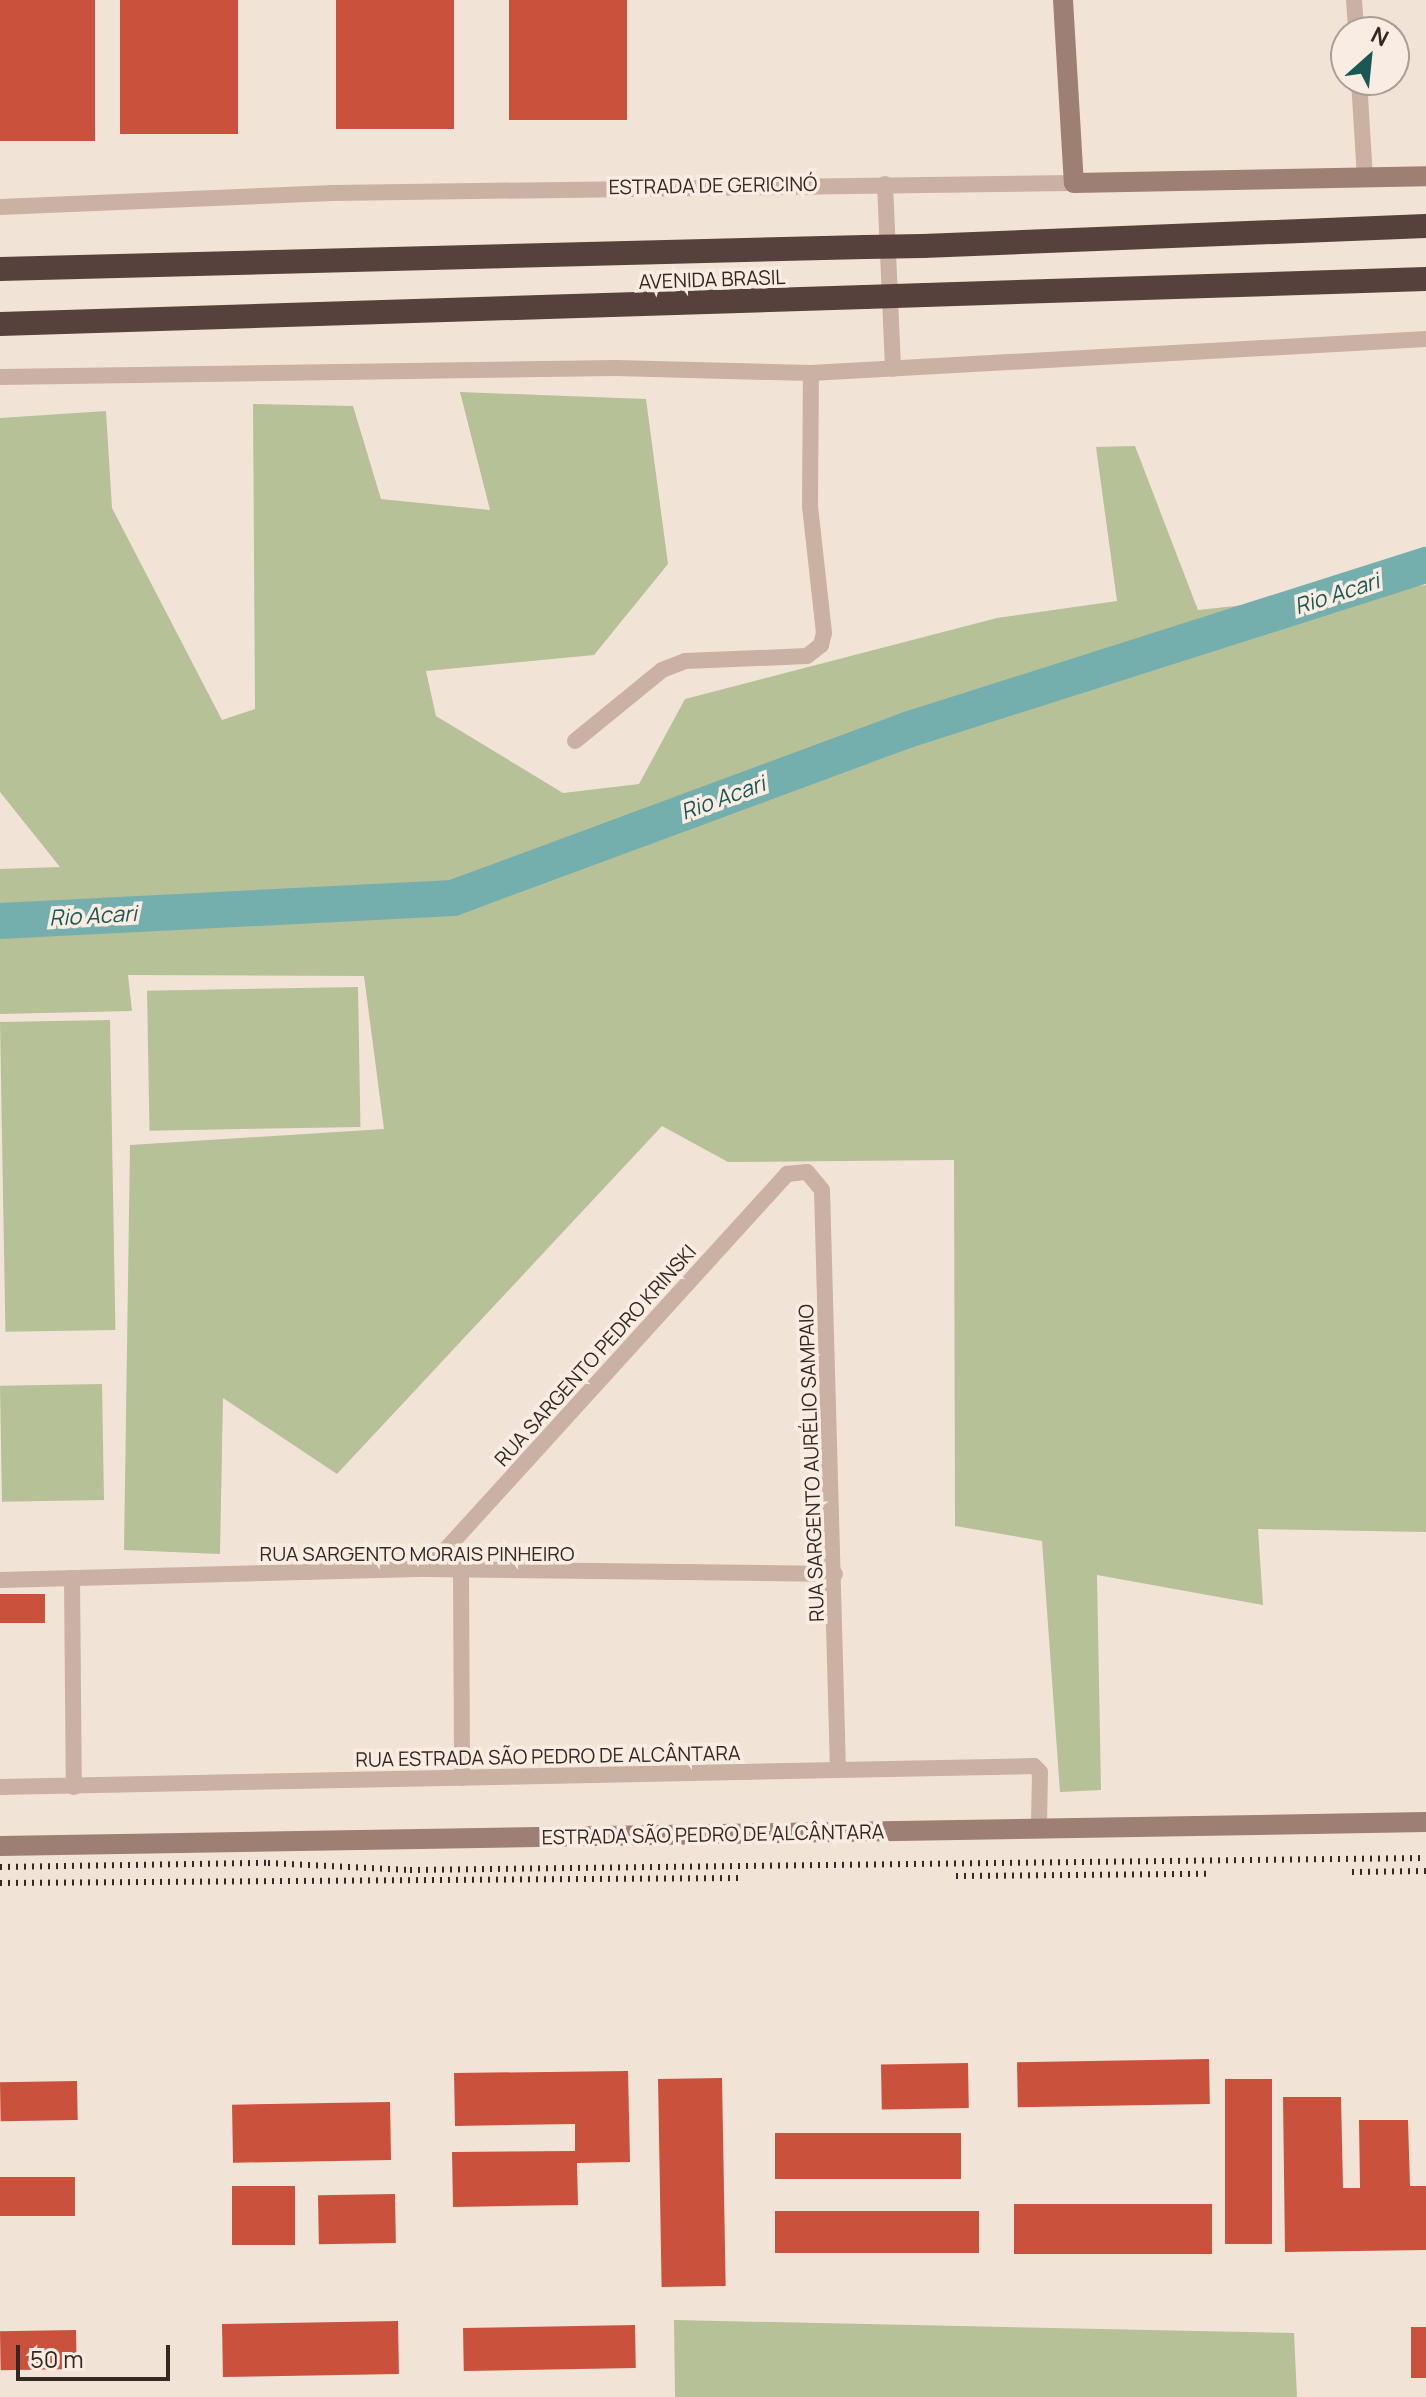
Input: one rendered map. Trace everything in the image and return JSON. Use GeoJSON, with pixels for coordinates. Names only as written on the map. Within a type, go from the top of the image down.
{"type":"FeatureCollection","features":[{"type":"Feature","properties":{"kind":"highway","name":"AVENIDA BRASIL"},"geometry":{"type":"LineString","coordinates":[[0,269],[923,246],[1426,226]]}},
{"type":"Feature","properties":{"kind":"highway","name":"AVENIDA BRASIL"},"geometry":{"type":"LineString","coordinates":[[0,324],[1426,279]]}},
{"type":"Feature","properties":{"kind":"street"},"geometry":{"type":"LineString","coordinates":[[1063,0],[1074,183]]}},
{"type":"Feature","properties":{"kind":"street"},"geometry":{"type":"LineString","coordinates":[[1360,96],[1365,178]]}},
{"type":"Feature","properties":{"kind":"street","name":"ESTRADA DE GERICINÓ"},"geometry":{"type":"LineString","coordinates":[[0,207],[210,196],[1426,176]]}},
{"type":"Feature","properties":{"kind":"street"},"geometry":{"type":"LineString","coordinates":[[885,184],[893,369]]}},
{"type":"Feature","properties":{"kind":"street"},"geometry":{"type":"LineString","coordinates":[[0,377],[616,368],[811,373],[1426,339]]}},
{"type":"Feature","properties":{"kind":"street"},"geometry":{"type":"LineString","coordinates":[[575,741],[662,670],[685,661],[807,656],[821,645],[824,633],[810,506],[811,373]]}},
{"type":"Feature","properties":{"kind":"street","name":"RUA SARGENTO PEDRO KRINSKI"},"geometry":{"type":"LineString","coordinates":[[428,1569],[795,1170]]}},
{"type":"Feature","properties":{"kind":"street","name":"RUA SARGENTO AURÉLIO SAMPAIO"},"geometry":{"type":"LineString","coordinates":[[795,1170],[807,1172],[822,1190],[835,1574],[838,1770]]}},
{"type":"Feature","properties":{"kind":"street","name":"RUA SARGENTO MORAIS PINHEIRO"},"geometry":{"type":"LineString","coordinates":[[0,1580],[428,1569],[835,1574]]}},
{"type":"Feature","properties":{"kind":"street"},"geometry":{"type":"LineString","coordinates":[[461,1570],[462,1778]]}},
{"type":"Feature","properties":{"kind":"street"},"geometry":{"type":"LineString","coordinates":[[72,1578],[74,1787]]}},
{"type":"Feature","properties":{"kind":"street","name":"RUA ESTRADA SÃO PEDRO DE ALCÂNTARA"},"geometry":{"type":"LineString","coordinates":[[0,1787],[1034,1766],[1040,1772],[1039,1826]]}},
{"type":"Feature","properties":{"kind":"street","name":"ESTRADA SÃO PEDRO DE ALCÂNTARA"},"geometry":{"type":"LineString","coordinates":[[0,1846],[1039,1826],[1426,1822]]}},
{"type":"Feature","properties":{"kind":"green space"},"geometry":{"type":"Polygon","coordinates":[[[460,392],[646,399],[668,564],[594,655],[426,671],[436,716],[563,793],[639,784],[685,699],[997,618],[1117,601],[1096,447],[1135,446],[1198,610],[1426,585],[1426,1532],[1258,1529],[1263,1605],[1097,1575],[1101,1790],[1060,1792],[1042,1541],[955,1526],[954,1160],[728,1162],[662,1126],[337,1474],[223,1398],[220,1554],[124,1550],[130,1145],[384,1129],[364,976],[128,975],[132,1011],[0,1014],[0,869],[60,867],[0,792],[0,418],[106,411],[112,508],[222,720],[255,709],[253,404],[353,406],[381,499],[490,510],[460,392]]]}},
{"type":"Feature","properties":{"kind":"green space"},"geometry":{"type":"Polygon","coordinates":[[[358,987],[360,1127],[149,1131],[147,991],[358,987]]]}},
{"type":"Feature","properties":{"kind":"green space"},"geometry":{"type":"Polygon","coordinates":[[[110,1020],[115,1330],[5,1332],[0,1022],[110,1020]]]}},
{"type":"Feature","properties":{"kind":"green space"},"geometry":{"type":"Polygon","coordinates":[[[102,1384],[104,1500],[2,1502],[0,1386],[102,1384]]]}},
{"type":"Feature","properties":{"kind":"green space"},"geometry":{"type":"Polygon","coordinates":[[[674,2320],[1294,2333],[1297,2397],[675,2397],[674,2320]]]}},
{"type":"Feature","properties":{"kind":"building"},"geometry":{"type":"Polygon","coordinates":[[[0,0],[95,0],[95,141],[0,141],[0,0]]]}},
{"type":"Feature","properties":{"kind":"building"},"geometry":{"type":"Polygon","coordinates":[[[120,0],[238,0],[238,134],[120,134],[120,0]]]}},
{"type":"Feature","properties":{"kind":"building"},"geometry":{"type":"Polygon","coordinates":[[[336,0],[454,0],[454,129],[336,129],[336,0]]]}},
{"type":"Feature","properties":{"kind":"building"},"geometry":{"type":"Polygon","coordinates":[[[509,0],[627,0],[627,120],[509,120],[509,0]]]}},
{"type":"Feature","properties":{"kind":"building"},"geometry":{"type":"Polygon","coordinates":[[[0,1594],[45,1594],[45,1623],[0,1623],[0,1594]]]}},
{"type":"Feature","properties":{"kind":"building"},"geometry":{"type":"Polygon","coordinates":[[[1209,2059],[1210,2104],[1018,2107],[1017,2062],[1209,2059]]]}},
{"type":"Feature","properties":{"kind":"building"},"geometry":{"type":"Polygon","coordinates":[[[968,2063],[969,2108],[882,2110],[881,2065],[968,2063]]]}},
{"type":"Feature","properties":{"kind":"building"},"geometry":{"type":"Polygon","coordinates":[[[628,2071],[630,2162],[577,2163],[578,2205],[453,2207],[452,2152],[575,2151],[575,2124],[455,2126],[454,2073],[628,2071]]]}},
{"type":"Feature","properties":{"kind":"building"},"geometry":{"type":"Polygon","coordinates":[[[722,2078],[726,2286],[662,2287],[658,2079],[722,2078]]]}},
{"type":"Feature","properties":{"kind":"building"},"geometry":{"type":"Polygon","coordinates":[[[1225,2079],[1272,2079],[1272,2244],[1225,2244],[1225,2079]]]}},
{"type":"Feature","properties":{"kind":"building"},"geometry":{"type":"Polygon","coordinates":[[[77,2081],[78,2120],[1,2121],[0,2082],[77,2081]]]}},
{"type":"Feature","properties":{"kind":"building"},"geometry":{"type":"Polygon","coordinates":[[[1283,2097],[1341,2097],[1343,2188],[1360,2188],[1359,2120],[1408,2120],[1410,2186],[1426,2186],[1426,2250],[1285,2252],[1283,2097]]]}},
{"type":"Feature","properties":{"kind":"building"},"geometry":{"type":"Polygon","coordinates":[[[390,2102],[391,2160],[233,2163],[232,2105],[390,2102]]]}},
{"type":"Feature","properties":{"kind":"building"},"geometry":{"type":"Polygon","coordinates":[[[775,2133],[961,2133],[961,2179],[775,2179],[775,2133]]]}},
{"type":"Feature","properties":{"kind":"building"},"geometry":{"type":"Polygon","coordinates":[[[0,2177],[75,2177],[75,2216],[0,2216],[0,2177]]]}},
{"type":"Feature","properties":{"kind":"building"},"geometry":{"type":"Polygon","coordinates":[[[232,2186],[295,2186],[295,2245],[232,2245],[232,2186]]]}},
{"type":"Feature","properties":{"kind":"building"},"geometry":{"type":"Polygon","coordinates":[[[395,2194],[396,2243],[319,2244],[318,2195],[395,2194]]]}},
{"type":"Feature","properties":{"kind":"building"},"geometry":{"type":"Polygon","coordinates":[[[1014,2204],[1212,2204],[1212,2254],[1014,2254],[1014,2204]]]}},
{"type":"Feature","properties":{"kind":"building"},"geometry":{"type":"Polygon","coordinates":[[[775,2211],[979,2211],[979,2253],[775,2253],[775,2211]]]}},
{"type":"Feature","properties":{"kind":"building"},"geometry":{"type":"Polygon","coordinates":[[[398,2321],[399,2374],[223,2377],[222,2324],[398,2321]]]}},
{"type":"Feature","properties":{"kind":"building"},"geometry":{"type":"Polygon","coordinates":[[[635,2325],[636,2368],[464,2371],[463,2328],[635,2325]]]}},
{"type":"Feature","properties":{"kind":"building"},"geometry":{"type":"Polygon","coordinates":[[[1411,2327],[1426,2327],[1426,2378],[1411,2378],[1411,2327]]]}},
{"type":"Feature","properties":{"kind":"building"},"geometry":{"type":"Polygon","coordinates":[[[76,2330],[77,2369],[1,2370],[0,2331],[76,2330]]]}},
{"type":"Feature","properties":{"kind":"waterway","name":"Rio Acari"},"geometry":{"type":"LineString","coordinates":[[0,921],[453,898],[907,730],[1426,565]]}},
{"type":"Feature","properties":{"kind":"railway"},"geometry":{"type":"LineString","coordinates":[[0,1867],[268,1863],[410,1870],[1426,1858]]}},
{"type":"Feature","properties":{"kind":"railway"},"geometry":{"type":"LineString","coordinates":[[1352,1872],[1426,1871]]}},
{"type":"Feature","properties":{"kind":"railway"},"geometry":{"type":"LineString","coordinates":[[956,1876],[1208,1874]]}},
{"type":"Feature","properties":{"kind":"railway"},"geometry":{"type":"LineString","coordinates":[[0,1883],[744,1878]]}}]}
